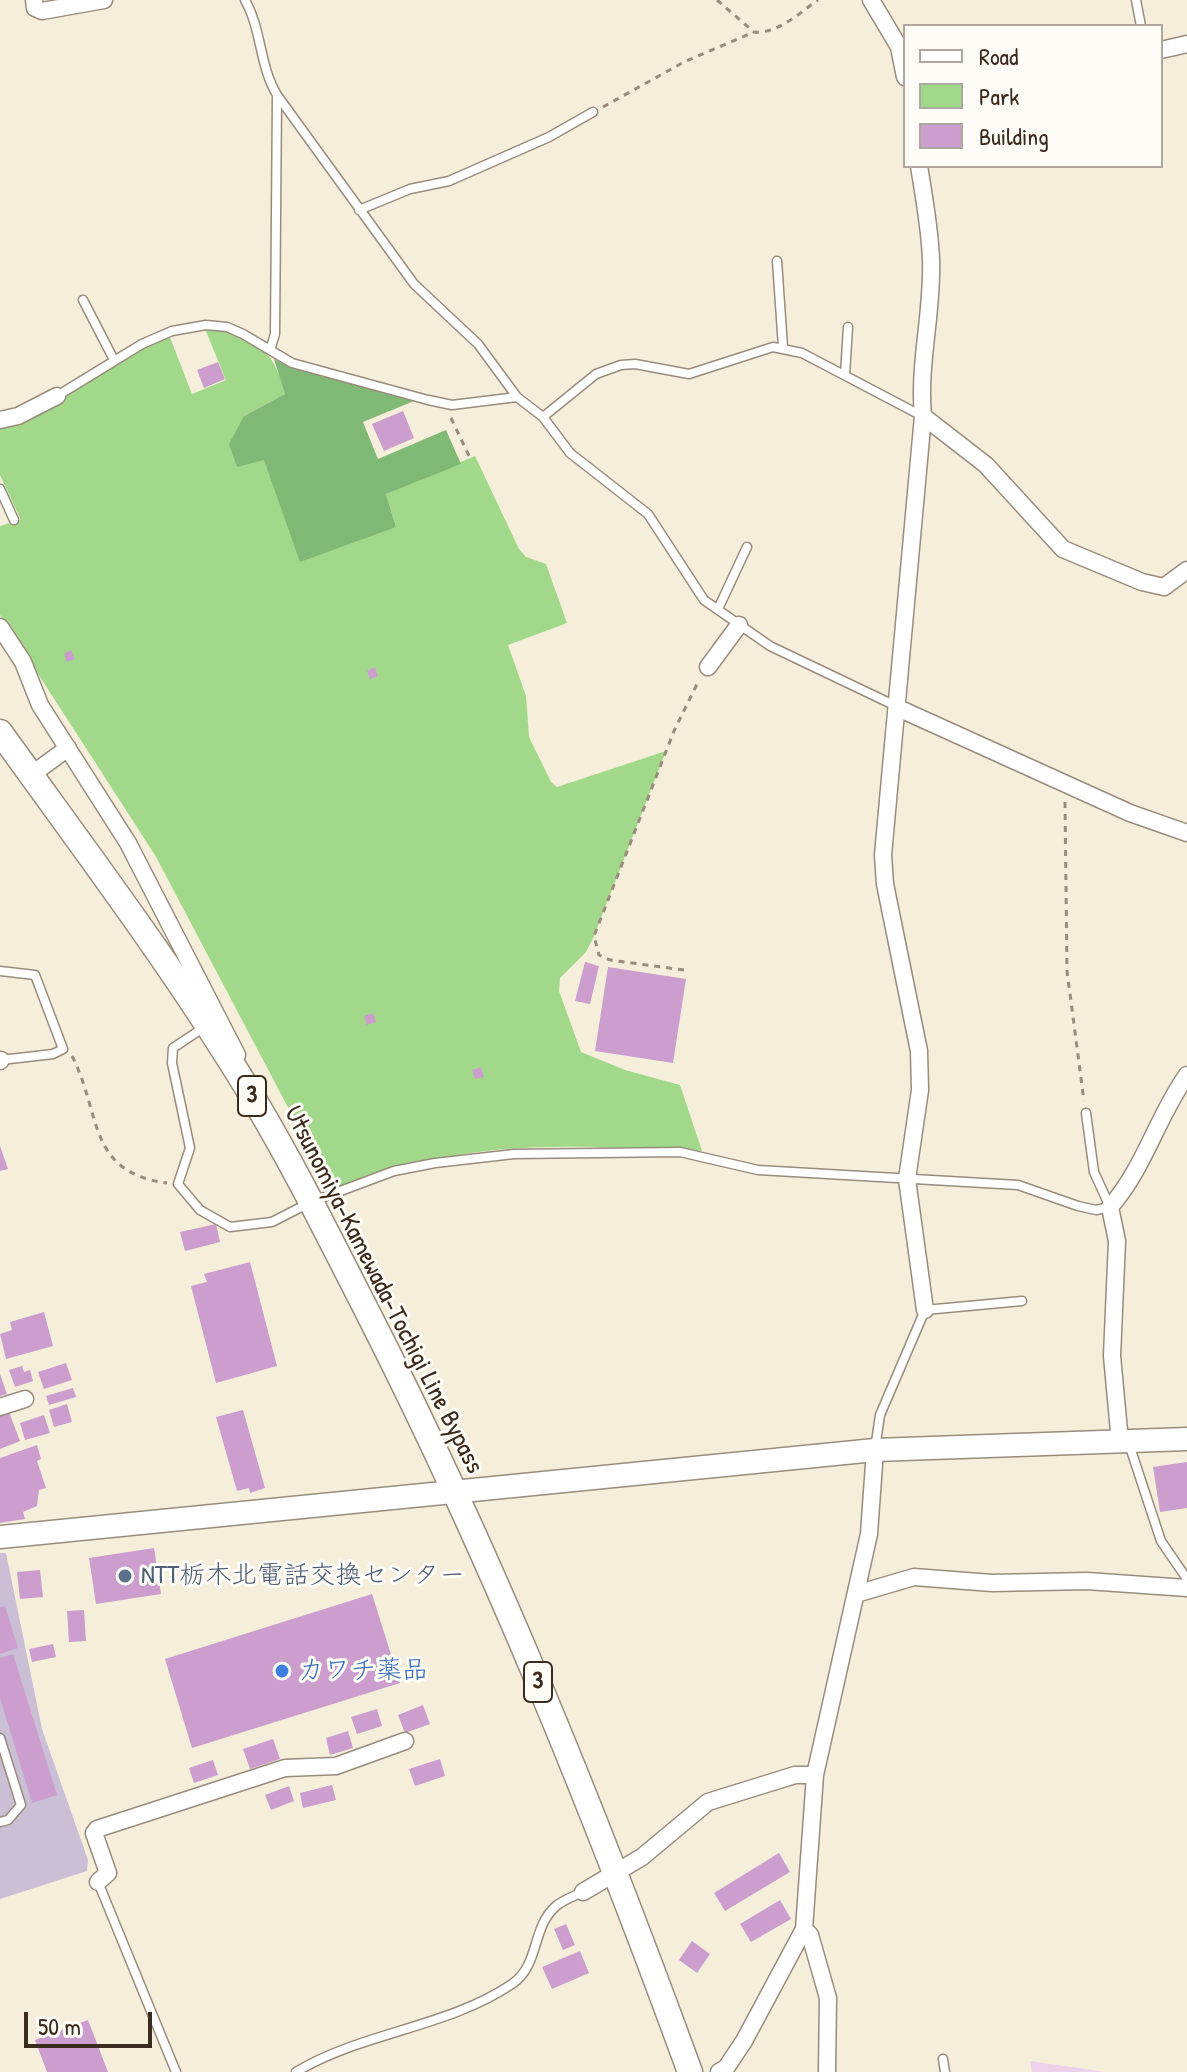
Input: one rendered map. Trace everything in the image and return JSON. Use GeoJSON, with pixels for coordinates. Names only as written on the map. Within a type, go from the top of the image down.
{"type":"FeatureCollection","features":[{"type":"Feature","properties":{"kind":"main road","name":"Utsunomiya-Kamewada-Tochigi Line Bypass"},"geometry":{"type":"LineString","coordinates":[[0,732],[207,1025],[256,1103],[311,1202],[455,1491],[617,1874],[690,2072]]}},
{"type":"Feature","properties":{"kind":"main road","name":"Utsunomiya-Kamewada-Tochigi Line Bypass"},"geometry":{"type":"LineString","coordinates":[[617,1874],[673,2072]]}},
{"type":"Feature","properties":{"kind":"street"},"geometry":{"type":"LineString","coordinates":[[34,0],[35,8],[42,11],[104,0]]}},
{"type":"Feature","properties":{"kind":"street"},"geometry":{"type":"LineString","coordinates":[[871,0],[899,47],[903,67]]}},
{"type":"Feature","properties":{"kind":"street"},"geometry":{"type":"LineString","coordinates":[[1163,50],[1187,44]]}},
{"type":"Feature","properties":{"kind":"street"},"geometry":{"type":"LineString","coordinates":[[919,168],[931,260],[920,384],[923,416],[883,855],[885,884],[919,1051],[920,1090],[907,1179],[925,1310]]}},
{"type":"Feature","properties":{"kind":"street"},"geometry":{"type":"LineString","coordinates":[[0,420],[18,416],[57,396]]}},
{"type":"Feature","properties":{"kind":"street"},"geometry":{"type":"LineString","coordinates":[[923,416],[986,465],[1027,512],[1070,553],[1142,582],[1164,587],[1187,570]]}},
{"type":"Feature","properties":{"kind":"street"},"geometry":{"type":"LineString","coordinates":[[708,667],[739,625]]}},
{"type":"Feature","properties":{"kind":"street"},"geometry":{"type":"LineString","coordinates":[[0,627],[23,662],[40,705],[128,843],[233,1045],[256,1103]]}},
{"type":"Feature","properties":{"kind":"street"},"geometry":{"type":"LineString","coordinates":[[898,708],[1130,813],[1187,833]]}},
{"type":"Feature","properties":{"kind":"street"},"geometry":{"type":"LineString","coordinates":[[31,775],[68,748]]}},
{"type":"Feature","properties":{"kind":"street"},"geometry":{"type":"LineString","coordinates":[[1124,1441],[1112,1356],[1117,1241],[1110,1207],[1137,1172],[1167,1105],[1187,1075]]}},
{"type":"Feature","properties":{"kind":"street"},"geometry":{"type":"LineString","coordinates":[[0,1407],[25,1399]]}},
{"type":"Feature","properties":{"kind":"street"},"geometry":{"type":"LineString","coordinates":[[0,1537],[875,1450],[1187,1439]]}},
{"type":"Feature","properties":{"kind":"street"},"geometry":{"type":"LineString","coordinates":[[719,2072],[726,2068],[752,2028],[804,1929],[815,1775],[869,1534],[875,1450]]}},
{"type":"Feature","properties":{"kind":"street"},"geometry":{"type":"LineString","coordinates":[[856,1594],[914,1577],[992,1583],[1087,1581],[1187,1588]]}},
{"type":"Feature","properties":{"kind":"street"},"geometry":{"type":"LineString","coordinates":[[98,1882],[108,1873],[94,1833],[97,1829],[294,1765],[336,1766],[405,1741]]}},
{"type":"Feature","properties":{"kind":"street"},"geometry":{"type":"LineString","coordinates":[[583,1892],[617,1874],[708,1802],[795,1775],[815,1775]]}},
{"type":"Feature","properties":{"kind":"street"},"geometry":{"type":"LineString","coordinates":[[804,1929],[810,1935],[828,1998],[827,2072]]}},
{"type":"Feature","properties":{"kind":"lane"},"geometry":{"type":"LineString","coordinates":[[245,0],[260,43],[263,66],[277,95],[414,284],[478,344],[517,397],[543,417],[570,453],[648,514],[695,590],[739,625],[796,659],[898,708]]}},
{"type":"Feature","properties":{"kind":"lane"},"geometry":{"type":"LineString","coordinates":[[1136,0],[1141,24]]}},
{"type":"Feature","properties":{"kind":"lane"},"geometry":{"type":"LineString","coordinates":[[271,347],[275,334],[277,95]]}},
{"type":"Feature","properties":{"kind":"lane"},"geometry":{"type":"LineString","coordinates":[[359,210],[410,189],[449,181],[549,137],[593,112]]}},
{"type":"Feature","properties":{"kind":"lane"},"geometry":{"type":"LineString","coordinates":[[777,261],[783,347]]}},
{"type":"Feature","properties":{"kind":"lane"},"geometry":{"type":"LineString","coordinates":[[83,300],[114,360]]}},
{"type":"Feature","properties":{"kind":"lane"},"geometry":{"type":"LineString","coordinates":[[57,396],[114,360],[172,331],[206,325],[227,327],[271,347],[292,363],[447,404],[517,397]]}},
{"type":"Feature","properties":{"kind":"lane"},"geometry":{"type":"LineString","coordinates":[[845,375],[848,327]]}},
{"type":"Feature","properties":{"kind":"lane"},"geometry":{"type":"LineString","coordinates":[[543,417],[607,368],[635,364],[689,374],[783,347],[923,416]]}},
{"type":"Feature","properties":{"kind":"lane"},"geometry":{"type":"LineString","coordinates":[[0,489],[14,520]]}},
{"type":"Feature","properties":{"kind":"lane"},"geometry":{"type":"LineString","coordinates":[[718,609],[747,547]]}},
{"type":"Feature","properties":{"kind":"lane"},"geometry":{"type":"LineString","coordinates":[[0,971],[35,975],[63,1049],[53,1054],[0,1061]]}},
{"type":"Feature","properties":{"kind":"lane"},"geometry":{"type":"LineString","coordinates":[[207,1025],[173,1048],[172,1063],[190,1148],[178,1184],[200,1210],[230,1227],[272,1222],[311,1202],[412,1167],[529,1153],[680,1152],[758,1170],[1018,1185],[1096,1210],[1110,1207],[1094,1172],[1086,1113]]}},
{"type":"Feature","properties":{"kind":"lane"},"geometry":{"type":"LineString","coordinates":[[875,1450],[880,1415],[925,1310],[1022,1301]]}},
{"type":"Feature","properties":{"kind":"lane"},"geometry":{"type":"LineString","coordinates":[[1124,1441],[1161,1541],[1187,1579]]}},
{"type":"Feature","properties":{"kind":"lane"},"geometry":{"type":"LineString","coordinates":[[0,1738],[21,1805],[8,1820],[0,1822]]}},
{"type":"Feature","properties":{"kind":"lane"},"geometry":{"type":"LineString","coordinates":[[98,1882],[176,2072]]}},
{"type":"Feature","properties":{"kind":"lane"},"geometry":{"type":"LineString","coordinates":[[296,2072],[327,2055],[410,2028],[510,1985],[530,1966],[543,1925],[552,1911],[583,1892]]}},
{"type":"Feature","properties":{"kind":"lane"},"geometry":{"type":"LineString","coordinates":[[943,2059],[945,2072]]}},
{"type":"Feature","properties":{"kind":"path"},"geometry":{"type":"LineString","coordinates":[[717,0],[754,32]]}},
{"type":"Feature","properties":{"kind":"path"},"geometry":{"type":"LineString","coordinates":[[593,112],[684,62],[754,32],[773,29],[818,0]]}},
{"type":"Feature","properties":{"kind":"path"},"geometry":{"type":"LineString","coordinates":[[447,404],[470,458]]}},
{"type":"Feature","properties":{"kind":"path"},"geometry":{"type":"LineString","coordinates":[[684,970],[610,960],[599,955],[594,936],[674,731],[691,691],[708,667]]}},
{"type":"Feature","properties":{"kind":"path"},"geometry":{"type":"LineString","coordinates":[[1064,782],[1067,971],[1086,1113]]}},
{"type":"Feature","properties":{"kind":"path"},"geometry":{"type":"LineString","coordinates":[[63,1049],[73,1057],[106,1149],[119,1165],[143,1180],[178,1184]]}},
{"type":"Feature","properties":{"kind":"shaded area"},"geometry":{"type":"Polygon","coordinates":[[[0,1553],[6,1553],[42,1729],[88,1860],[87,1871],[0,1899],[0,1553]]]}},
{"type":"Feature","properties":{"kind":"shaded area"},"geometry":{"type":"Polygon","coordinates":[[[1030,2061],[1105,2072],[1032,2072],[1030,2061]]]}},
{"type":"Feature","properties":{"kind":"green space"},"geometry":{"type":"Polygon","coordinates":[[[205,329],[249,339],[268,354],[275,365],[285,394],[244,416],[239,432],[264,460],[396,527],[386,494],[475,456],[519,549],[526,557],[546,564],[567,623],[508,645],[526,696],[529,737],[551,782],[557,787],[666,751],[594,936],[586,952],[560,978],[559,991],[581,1052],[625,1070],[680,1085],[702,1151],[603,1147],[499,1150],[423,1163],[336,1192],[330,1187],[155,855],[0,615],[0,526],[21,520],[0,475],[0,427],[55,404],[112,366],[169,335],[192,394],[226,380],[205,329]]]}},
{"type":"Feature","properties":{"kind":"green space"},"geometry":{"type":"Polygon","coordinates":[[[274,359],[289,367],[414,401],[363,422],[378,459],[446,430],[461,464],[386,494],[396,527],[300,562],[264,460],[237,467],[229,444],[244,416],[285,394],[274,359]]]}},
{"type":"Feature","properties":{"kind":"building"},"geometry":{"type":"Polygon","coordinates":[[[218,362],[225,379],[204,388],[197,370],[218,362]]]}},
{"type":"Feature","properties":{"kind":"building"},"geometry":{"type":"Polygon","coordinates":[[[403,411],[414,438],[384,451],[372,424],[403,411]]]}},
{"type":"Feature","properties":{"kind":"building"},"geometry":{"type":"Polygon","coordinates":[[[71,650],[75,659],[67,662],[64,654],[71,650]]]}},
{"type":"Feature","properties":{"kind":"building"},"geometry":{"type":"Polygon","coordinates":[[[375,667],[378,676],[370,679],[367,671],[375,667]]]}},
{"type":"Feature","properties":{"kind":"building"},"geometry":{"type":"Polygon","coordinates":[[[585,962],[599,966],[590,1004],[575,1001],[585,962]]]}},
{"type":"Feature","properties":{"kind":"building"},"geometry":{"type":"Polygon","coordinates":[[[608,967],[686,979],[673,1063],[595,1051],[608,967]]]}},
{"type":"Feature","properties":{"kind":"building"},"geometry":{"type":"Polygon","coordinates":[[[373,1013],[376,1022],[367,1025],[364,1016],[373,1013]]]}},
{"type":"Feature","properties":{"kind":"building"},"geometry":{"type":"Polygon","coordinates":[[[481,1067],[484,1077],[475,1079],[472,1070],[481,1067]]]}},
{"type":"Feature","properties":{"kind":"building"},"geometry":{"type":"Polygon","coordinates":[[[0,1146],[8,1169],[0,1171],[0,1146]]]}},
{"type":"Feature","properties":{"kind":"building"},"geometry":{"type":"Polygon","coordinates":[[[216,1224],[220,1242],[185,1251],[180,1232],[216,1224]]]}},
{"type":"Feature","properties":{"kind":"building"},"geometry":{"type":"Polygon","coordinates":[[[250,1262],[277,1366],[216,1383],[191,1286],[207,1282],[204,1274],[250,1262]]]}},
{"type":"Feature","properties":{"kind":"building"},"geometry":{"type":"Polygon","coordinates":[[[44,1312],[53,1346],[6,1359],[0,1334],[12,1330],[10,1322],[44,1312]]]}},
{"type":"Feature","properties":{"kind":"building"},"geometry":{"type":"Polygon","coordinates":[[[66,1363],[72,1380],[44,1389],[38,1372],[66,1363]]]}},
{"type":"Feature","properties":{"kind":"building"},"geometry":{"type":"Polygon","coordinates":[[[22,1366],[24,1372],[30,1370],[33,1381],[15,1387],[9,1370],[22,1366]]]}},
{"type":"Feature","properties":{"kind":"building"},"geometry":{"type":"Polygon","coordinates":[[[0,1374],[7,1394],[0,1396],[0,1374]]]}},
{"type":"Feature","properties":{"kind":"building"},"geometry":{"type":"Polygon","coordinates":[[[73,1388],[76,1397],[49,1405],[46,1396],[73,1388]]]}},
{"type":"Feature","properties":{"kind":"building"},"geometry":{"type":"Polygon","coordinates":[[[67,1404],[72,1422],[54,1427],[49,1410],[67,1404]]]}},
{"type":"Feature","properties":{"kind":"building"},"geometry":{"type":"Polygon","coordinates":[[[243,1410],[265,1488],[250,1493],[249,1488],[237,1491],[216,1417],[243,1410]]]}},
{"type":"Feature","properties":{"kind":"building"},"geometry":{"type":"Polygon","coordinates":[[[9,1412],[20,1441],[0,1449],[0,1416],[9,1412]]]}},
{"type":"Feature","properties":{"kind":"building"},"geometry":{"type":"Polygon","coordinates":[[[44,1415],[50,1433],[25,1440],[20,1423],[44,1415]]]}},
{"type":"Feature","properties":{"kind":"building"},"geometry":{"type":"Polygon","coordinates":[[[37,1445],[41,1459],[37,1461],[46,1488],[39,1490],[37,1506],[23,1512],[25,1519],[0,1523],[0,1458],[37,1445]]]}},
{"type":"Feature","properties":{"kind":"building"},"geometry":{"type":"Polygon","coordinates":[[[1187,1462],[1187,1508],[1160,1512],[1153,1467],[1187,1462]]]}},
{"type":"Feature","properties":{"kind":"building","name":"NTT栃木北電話交換センター"},"geometry":{"type":"Polygon","coordinates":[[[154,1548],[161,1594],[96,1604],[89,1558],[154,1548]]]}},
{"type":"Feature","properties":{"kind":"building"},"geometry":{"type":"Polygon","coordinates":[[[40,1570],[43,1597],[20,1599],[17,1572],[40,1570]]]}},
{"type":"Feature","properties":{"kind":"building","name":"カワチ薬品"},"geometry":{"type":"Polygon","coordinates":[[[372,1594],[400,1683],[192,1748],[165,1659],[372,1594]]]}},
{"type":"Feature","properties":{"kind":"building"},"geometry":{"type":"Polygon","coordinates":[[[5,1606],[18,1648],[0,1654],[0,1607],[5,1606]]]}},
{"type":"Feature","properties":{"kind":"building"},"geometry":{"type":"Polygon","coordinates":[[[84,1610],[86,1641],[69,1642],[67,1611],[84,1610]]]}},
{"type":"Feature","properties":{"kind":"building"},"geometry":{"type":"Polygon","coordinates":[[[53,1644],[56,1657],[32,1662],[29,1649],[53,1644]]]}},
{"type":"Feature","properties":{"kind":"building"},"geometry":{"type":"Polygon","coordinates":[[[13,1654],[57,1795],[32,1803],[0,1698],[0,1658],[13,1654]]]}},
{"type":"Feature","properties":{"kind":"building"},"geometry":{"type":"Polygon","coordinates":[[[423,1705],[430,1724],[405,1733],[398,1715],[423,1705]]]}},
{"type":"Feature","properties":{"kind":"building"},"geometry":{"type":"Polygon","coordinates":[[[377,1709],[382,1726],[357,1734],[351,1717],[377,1709]]]}},
{"type":"Feature","properties":{"kind":"building"},"geometry":{"type":"Polygon","coordinates":[[[348,1731],[353,1748],[330,1755],[326,1738],[348,1731]]]}},
{"type":"Feature","properties":{"kind":"building"},"geometry":{"type":"Polygon","coordinates":[[[273,1739],[280,1759],[250,1769],[243,1749],[273,1739]]]}},
{"type":"Feature","properties":{"kind":"building"},"geometry":{"type":"Polygon","coordinates":[[[440,1759],[445,1776],[415,1786],[409,1769],[440,1759]]]}},
{"type":"Feature","properties":{"kind":"building"},"geometry":{"type":"Polygon","coordinates":[[[213,1760],[218,1775],[194,1783],[189,1768],[213,1760]]]}},
{"type":"Feature","properties":{"kind":"building"},"geometry":{"type":"Polygon","coordinates":[[[332,1785],[336,1800],[303,1808],[300,1793],[332,1785]]]}},
{"type":"Feature","properties":{"kind":"building"},"geometry":{"type":"Polygon","coordinates":[[[289,1786],[294,1801],[271,1810],[265,1795],[289,1786]]]}},
{"type":"Feature","properties":{"kind":"building"},"geometry":{"type":"Polygon","coordinates":[[[779,1853],[790,1872],[725,1911],[714,1893],[779,1853]]]}},
{"type":"Feature","properties":{"kind":"building"},"geometry":{"type":"Polygon","coordinates":[[[780,1900],[791,1919],[751,1942],[740,1924],[780,1900]]]}},
{"type":"Feature","properties":{"kind":"building"},"geometry":{"type":"Polygon","coordinates":[[[566,1924],[575,1945],[563,1950],[554,1929],[566,1924]]]}},
{"type":"Feature","properties":{"kind":"building"},"geometry":{"type":"Polygon","coordinates":[[[692,1941],[710,1954],[697,1973],[679,1960],[692,1941]]]}},
{"type":"Feature","properties":{"kind":"building"},"geometry":{"type":"Polygon","coordinates":[[[580,1951],[589,1973],[552,1989],[542,1967],[580,1951]]]}},
{"type":"Feature","properties":{"kind":"building"},"geometry":{"type":"Polygon","coordinates":[[[88,2020],[108,2072],[47,2072],[35,2040],[88,2020]]]}},
{"type":"Feature","properties":{"kind":"place","name":"NTT栃木北電話交換センター"},"geometry":{"type":"Point","coordinates":[125,1576]}},
{"type":"Feature","properties":{"kind":"place","name":"カワチ薬品"},"geometry":{"type":"Point","coordinates":[282,1671]}}]}
